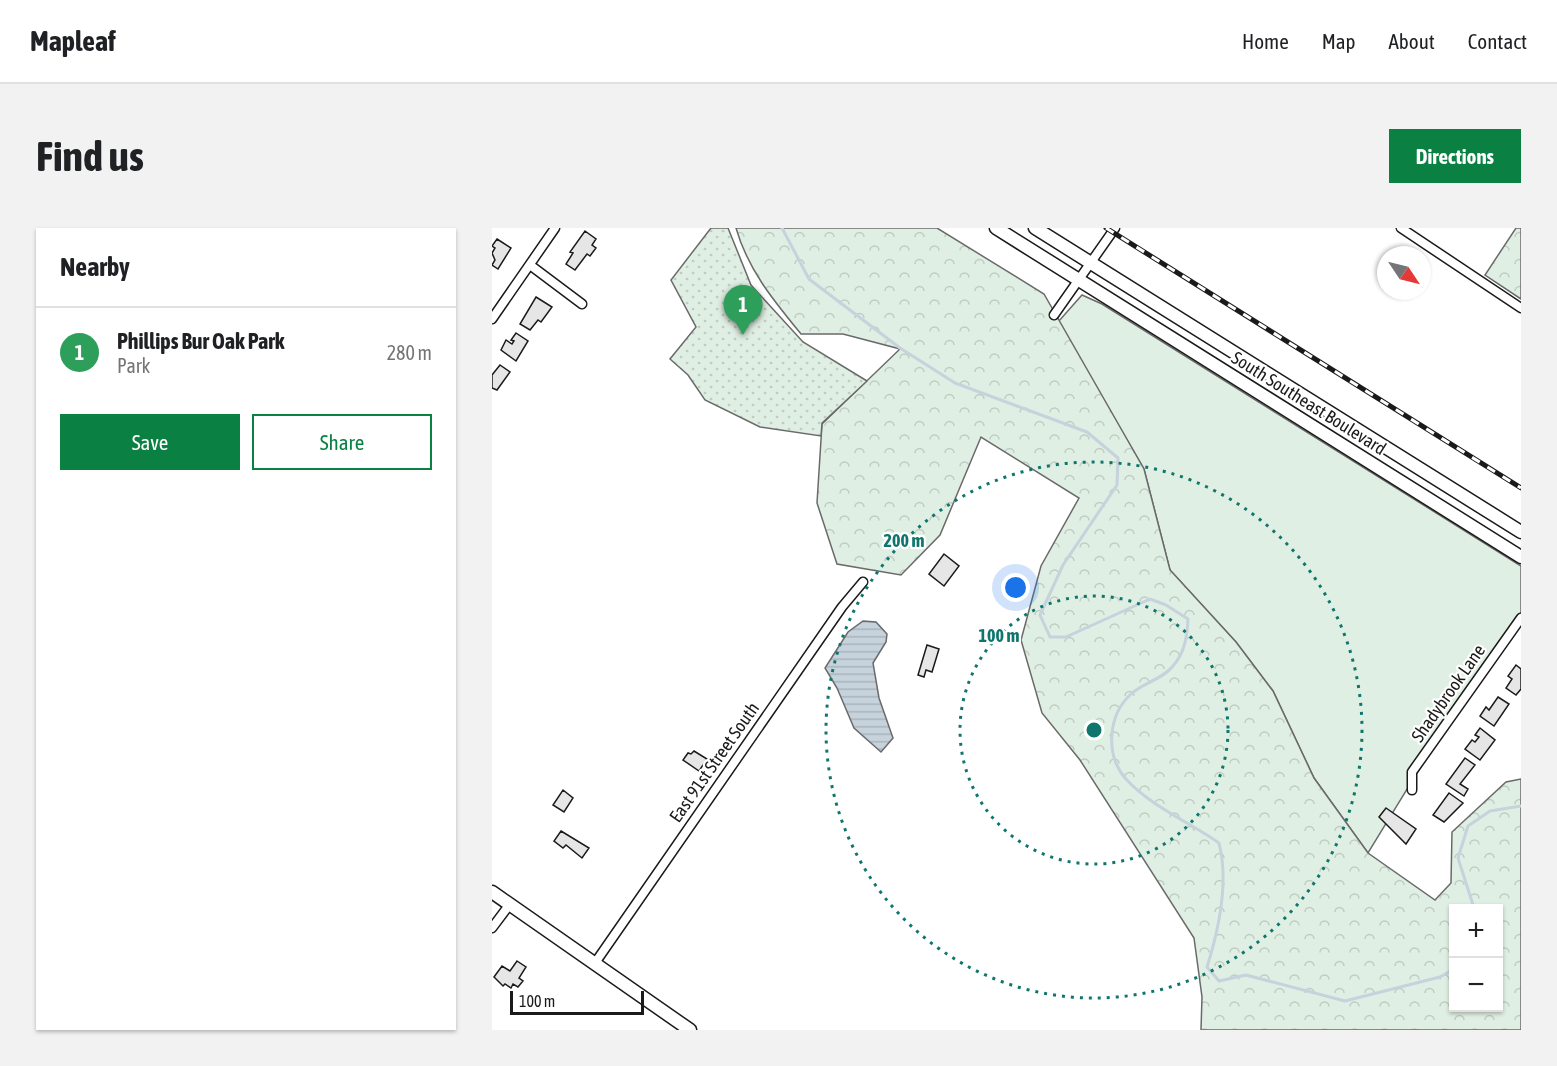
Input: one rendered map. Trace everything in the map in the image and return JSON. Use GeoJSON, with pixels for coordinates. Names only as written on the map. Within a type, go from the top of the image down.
{"type":"FeatureCollection","features":[{"type":"Feature","properties":{"kind":"main road","name":"South Southeast Boulevard"},"geometry":{"type":"LineString","coordinates":[[996,228],[1521,557]]}},
{"type":"Feature","properties":{"kind":"main road","name":"South Southeast Boulevard"},"geometry":{"type":"LineString","coordinates":[[1035,228],[1521,532]]}},
{"type":"Feature","properties":{"kind":"main road"},"geometry":{"type":"LineString","coordinates":[[492,892],[690,1030]]}},
{"type":"Feature","properties":{"kind":"street"},"geometry":{"type":"LineString","coordinates":[[492,319],[555,228]]}},
{"type":"Feature","properties":{"kind":"street"},"geometry":{"type":"LineString","coordinates":[[1054,315],[1114,228]]}},
{"type":"Feature","properties":{"kind":"street"},"geometry":{"type":"LineString","coordinates":[[1401,228],[1521,309]]}},
{"type":"Feature","properties":{"kind":"street"},"geometry":{"type":"LineString","coordinates":[[530,265],[582,304]]}},
{"type":"Feature","properties":{"kind":"street","name":"East 91st Street South"},"geometry":{"type":"LineString","coordinates":[[595,963],[842,608],[863,582]]}},
{"type":"Feature","properties":{"kind":"street","name":"Shadybrook Lane"},"geometry":{"type":"LineString","coordinates":[[1412,790],[1412,772],[1521,618]]}},
{"type":"Feature","properties":{"kind":"street"},"geometry":{"type":"LineString","coordinates":[[492,927],[510,904]]}},
{"type":"Feature","properties":{"kind":"green space"},"geometry":{"type":"Polygon","coordinates":[[[711,228],[728,228],[751,285],[803,342],[867,381],[822,423],[821,436],[760,427],[705,400],[688,375],[670,359],[696,327],[671,280],[711,228]]]}},
{"type":"Feature","properties":{"kind":"green space"},"geometry":{"type":"Polygon","coordinates":[[[736,228],[937,228],[1044,294],[1144,469],[1170,570],[1236,642],[1273,691],[1314,778],[1368,853],[1435,900],[1451,883],[1452,832],[1506,782],[1521,779],[1521,1030],[1201,1030],[1202,997],[1194,938],[1080,760],[1042,713],[1021,640],[1041,566],[1079,498],[981,437],[940,535],[901,575],[837,564],[817,503],[822,424],[900,349],[843,334],[801,334],[763,284],[747,258],[736,228]]]}},
{"type":"Feature","properties":{"kind":"green space"},"geometry":{"type":"Polygon","coordinates":[[[1516,228],[1521,228],[1521,299],[1485,275],[1516,228]]]}},
{"type":"Feature","properties":{"kind":"green space"},"geometry":{"type":"Polygon","coordinates":[[[1082,295],[1102,304],[1521,566],[1521,618],[1453,714],[1368,853],[1314,778],[1273,691],[1236,642],[1170,570],[1144,469],[1058,322],[1082,295]]]}},
{"type":"Feature","properties":{"kind":"shaded area"},"geometry":{"type":"Polygon","coordinates":[[[863,621],[876,622],[887,634],[886,642],[873,663],[879,698],[893,738],[881,752],[854,728],[837,688],[825,668],[848,632],[863,621]]]}},
{"type":"Feature","properties":{"kind":"building"},"geometry":{"type":"Polygon","coordinates":[[[585,231],[596,239],[592,245],[596,248],[590,256],[587,254],[575,270],[566,264],[573,253],[570,252],[585,231]]]}},
{"type":"Feature","properties":{"kind":"building"},"geometry":{"type":"Polygon","coordinates":[[[497,239],[511,248],[498,269],[492,265],[495,260],[492,253],[495,248],[492,246],[497,239]]]}},
{"type":"Feature","properties":{"kind":"building"},"geometry":{"type":"Polygon","coordinates":[[[536,297],[552,307],[541,322],[538,320],[530,330],[520,324],[536,297]]]}},
{"type":"Feature","properties":{"kind":"building"},"geometry":{"type":"Polygon","coordinates":[[[516,333],[528,341],[516,361],[501,350],[506,340],[512,344],[514,341],[511,340],[516,333]]]}},
{"type":"Feature","properties":{"kind":"building"},"geometry":{"type":"Polygon","coordinates":[[[500,365],[510,372],[497,390],[492,388],[492,375],[500,365]]]}},
{"type":"Feature","properties":{"kind":"building"},"geometry":{"type":"Polygon","coordinates":[[[944,554],[959,566],[944,586],[929,574],[944,554]]]}},
{"type":"Feature","properties":{"kind":"building"},"geometry":{"type":"Polygon","coordinates":[[[927,645],[939,649],[932,672],[926,670],[924,677],[918,675],[927,645]]]}},
{"type":"Feature","properties":{"kind":"building"},"geometry":{"type":"Polygon","coordinates":[[[1516,665],[1521,669],[1521,689],[1516,695],[1506,688],[1512,679],[1508,676],[1516,665]]]}},
{"type":"Feature","properties":{"kind":"building"},"geometry":{"type":"Polygon","coordinates":[[[1498,697],[1509,704],[1494,726],[1480,716],[1486,707],[1489,710],[1498,697]]]}},
{"type":"Feature","properties":{"kind":"building"},"geometry":{"type":"Polygon","coordinates":[[[1480,728],[1495,740],[1480,760],[1465,749],[1472,740],[1475,742],[1479,737],[1475,735],[1480,728]]]}},
{"type":"Feature","properties":{"kind":"building"},"geometry":{"type":"Polygon","coordinates":[[[694,751],[707,759],[699,771],[683,760],[688,753],[691,754],[694,751]]]}},
{"type":"Feature","properties":{"kind":"building"},"geometry":{"type":"Polygon","coordinates":[[[1465,758],[1475,765],[1460,784],[1468,789],[1464,796],[1446,784],[1465,758]]]}},
{"type":"Feature","properties":{"kind":"building"},"geometry":{"type":"Polygon","coordinates":[[[563,790],[573,798],[564,812],[553,805],[563,790]]]}},
{"type":"Feature","properties":{"kind":"building"},"geometry":{"type":"Polygon","coordinates":[[[1449,793],[1463,803],[1444,822],[1433,815],[1449,793]]]}},
{"type":"Feature","properties":{"kind":"building"},"geometry":{"type":"Polygon","coordinates":[[[1386,808],[1416,829],[1406,844],[1379,817],[1386,808]]]}},
{"type":"Feature","properties":{"kind":"building"},"geometry":{"type":"Polygon","coordinates":[[[561,831],[589,848],[582,858],[566,845],[563,848],[554,841],[561,831]]]}},
{"type":"Feature","properties":{"kind":"building"},"geometry":{"type":"Polygon","coordinates":[[[517,961],[526,967],[519,978],[523,981],[518,987],[513,984],[511,988],[505,984],[503,986],[494,977],[502,966],[510,971],[517,961]]]}},
{"type":"Feature","properties":{"kind":"waterway"},"geometry":{"type":"LineString","coordinates":[[782,228],[809,279],[900,348],[955,383],[1087,432],[1118,458],[1117,485],[1063,565],[1040,615],[1050,637],[1066,637],[1150,599],[1166,605],[1188,619],[1185,644],[1173,666],[1164,674],[1136,690],[1123,703],[1114,723],[1112,746],[1119,768],[1135,788],[1219,843],[1223,889],[1215,937],[1207,967],[1219,981],[1246,975],[1345,1001],[1440,977],[1449,972]]}},
{"type":"Feature","properties":{"kind":"waterway"},"geometry":{"type":"LineString","coordinates":[[1473,904],[1458,858],[1468,826],[1490,811],[1521,806]]}},
{"type":"Feature","properties":{"kind":"railway"},"geometry":{"type":"LineString","coordinates":[[1106,228],[1521,488]]}},
{"type":"Feature","properties":{"kind":"place","name":"Phillips Bur Oak Park"},"geometry":{"type":"Point","coordinates":[743,335]}}]}
